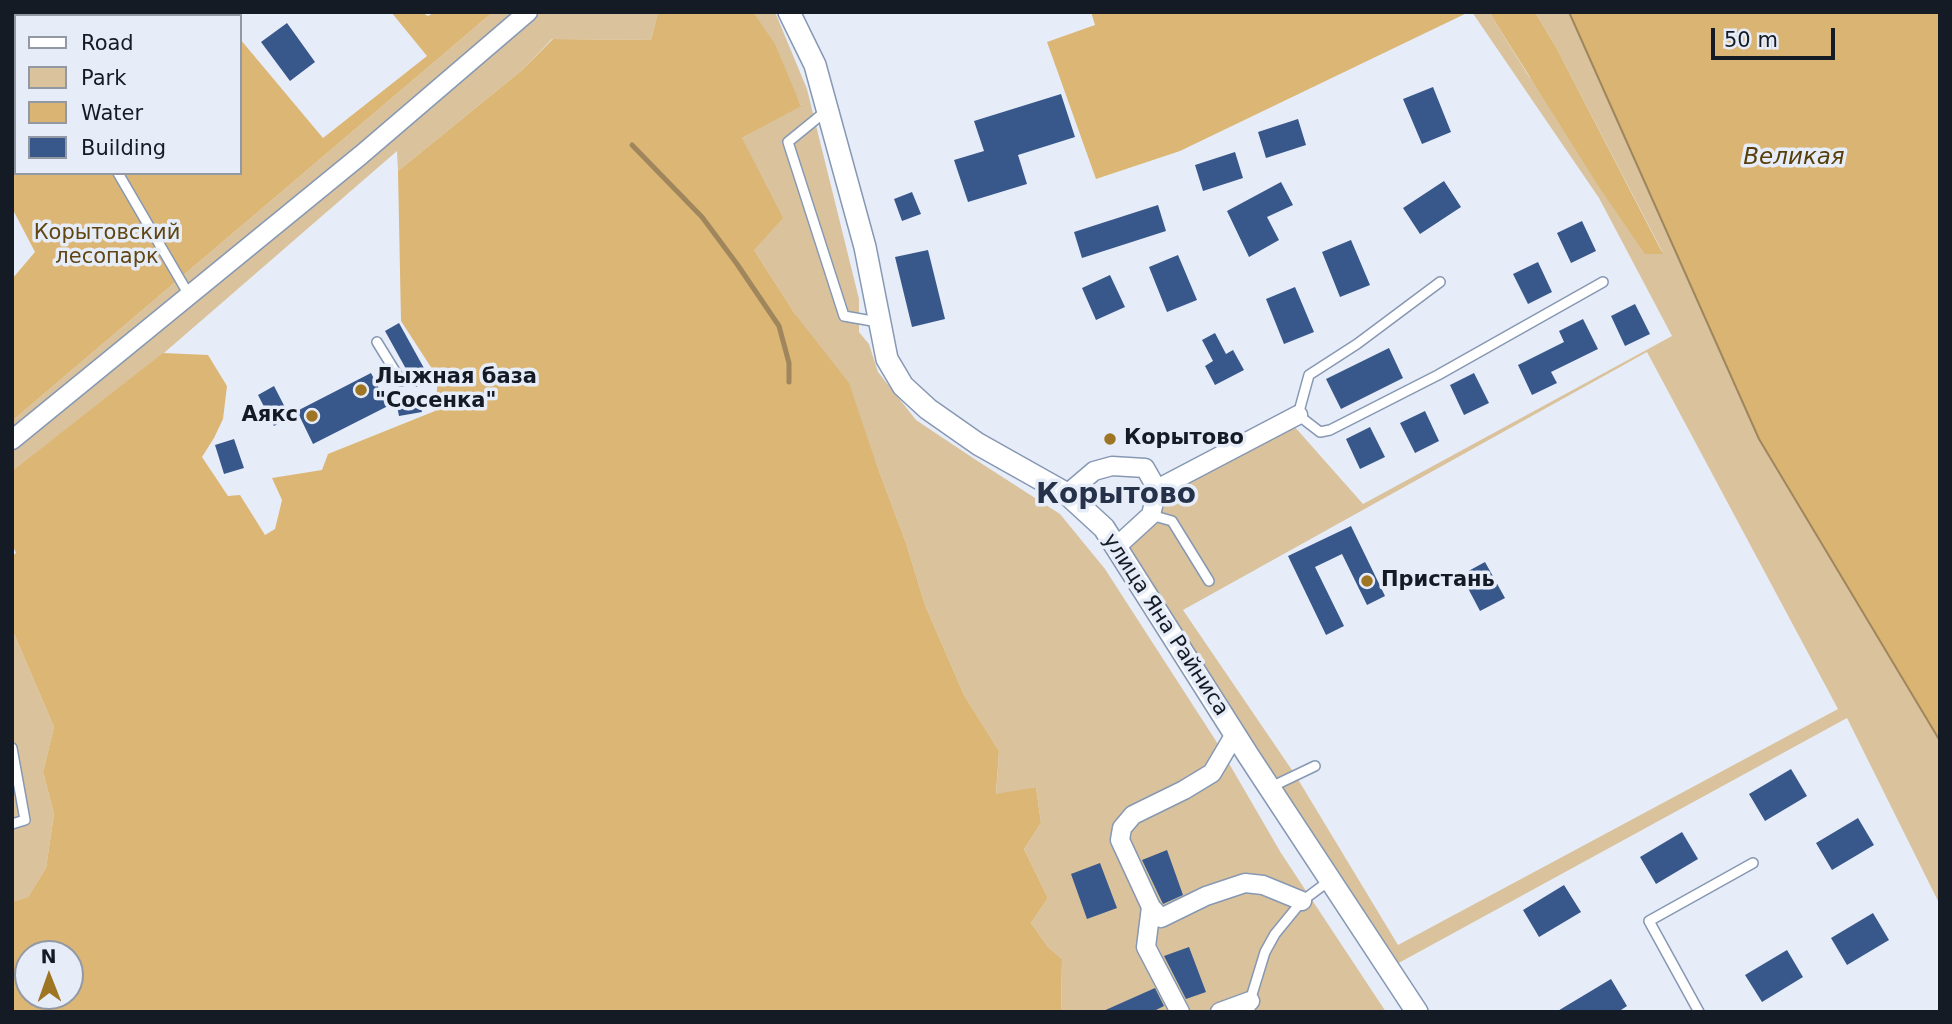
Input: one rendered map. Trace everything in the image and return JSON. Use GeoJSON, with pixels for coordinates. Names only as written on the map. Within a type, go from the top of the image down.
{"type":"FeatureCollection","features":[{"type":"Feature","properties":{"kind":"street"},"geometry":{"type":"LineString","coordinates":[[12,440],[361,155],[528,12]]}},
{"type":"Feature","properties":{"kind":"street","name":"улица Яна Райниса"},"geometry":{"type":"LineString","coordinates":[[789,12],[815,65],[865,247],[887,359],[903,386],[928,409],[978,444],[1067,494],[1104,528],[1269,788],[1417,1012]]}},
{"type":"Feature","properties":{"kind":"street"},"geometry":{"type":"LineString","coordinates":[[1157,489],[1298,415]]}},
{"type":"Feature","properties":{"kind":"street"},"geometry":{"type":"LineString","coordinates":[[1067,494],[1094,471],[1112,466],[1145,468],[1157,489],[1151,515],[1115,547]]}},
{"type":"Feature","properties":{"kind":"street"},"geometry":{"type":"LineString","coordinates":[[1235,734],[1212,773],[1184,790],[1133,814],[1122,828],[1120,840],[1151,907],[1161,918],[1206,896],[1245,883],[1263,885],[1302,901]]}},
{"type":"Feature","properties":{"kind":"street"},"geometry":{"type":"LineString","coordinates":[[1151,907],[1146,947],[1180,1012]]}},
{"type":"Feature","properties":{"kind":"street"},"geometry":{"type":"LineString","coordinates":[[1220,1012],[1250,1007]]}},
{"type":"Feature","properties":{"kind":"lane"},"geometry":{"type":"LineString","coordinates":[[827,110],[788,142],[844,316],[880,323]]}},
{"type":"Feature","properties":{"kind":"lane"},"geometry":{"type":"LineString","coordinates":[[119,175],[189,295]]}},
{"type":"Feature","properties":{"kind":"lane"},"geometry":{"type":"LineString","coordinates":[[1440,282],[1357,344],[1309,375],[1298,415],[1320,432],[1330,430],[1438,375],[1603,282]]}},
{"type":"Feature","properties":{"kind":"lane"},"geometry":{"type":"LineString","coordinates":[[377,342],[401,381]]}},
{"type":"Feature","properties":{"kind":"lane"},"geometry":{"type":"LineString","coordinates":[[1151,515],[1172,520],[1209,581]]}},
{"type":"Feature","properties":{"kind":"lane"},"geometry":{"type":"LineString","coordinates":[[12,748],[25,820],[12,824]]}},
{"type":"Feature","properties":{"kind":"lane"},"geometry":{"type":"LineString","coordinates":[[1269,788],[1315,766]]}},
{"type":"Feature","properties":{"kind":"lane"},"geometry":{"type":"LineString","coordinates":[[1699,1012],[1649,921],[1753,863]]}},
{"type":"Feature","properties":{"kind":"lane"},"geometry":{"type":"LineString","coordinates":[[1250,1007],[1265,952],[1275,934],[1302,901],[1330,880]]}},
{"type":"Feature","properties":{"kind":"green space","name":"Корытовский лесопарк"},"geometry":{"type":"Polygon","coordinates":[[[12,12],[219,14],[14,14],[14,175],[242,175],[242,41],[323,138],[427,56],[391,12],[421,12],[428,16],[435,12],[493,12],[12,421],[12,279],[35,252],[12,208],[12,12]]]}},
{"type":"Feature","properties":{"kind":"green space"},"geometry":{"type":"Polygon","coordinates":[[[493,12],[658,12],[651,40],[552,39],[521,71],[398,171],[397,151],[164,353],[12,473],[12,421],[493,12]]]}},
{"type":"Feature","properties":{"kind":"green space"},"geometry":{"type":"Polygon","coordinates":[[[658,12],[753,12],[775,44],[801,106],[742,138],[783,218],[754,250],[795,314],[849,383],[906,543],[925,605],[964,695],[999,751],[996,794],[1036,787],[1041,823],[1024,849],[1048,898],[1031,923],[1048,947],[1062,959],[1061,1012],[12,1012],[12,902],[28,897],[46,868],[54,814],[43,772],[54,727],[12,629],[12,556],[16,553],[12,544],[13,470],[163,353],[208,355],[227,386],[223,419],[202,457],[228,496],[240,495],[265,535],[275,529],[282,500],[272,478],[322,470],[328,454],[435,411],[438,378],[401,321],[398,171],[521,71],[553,39],[651,40],[658,12]]]}},
{"type":"Feature","properties":{"kind":"green space"},"geometry":{"type":"Polygon","coordinates":[[[753,12],[775,12],[807,89],[859,299],[859,332],[869,344],[878,372],[916,420],[1060,514],[1105,569],[1216,741],[1281,853],[1386,1012],[1061,1012],[1062,959],[1048,947],[1031,923],[1048,898],[1024,849],[1041,823],[1036,787],[996,795],[999,751],[964,695],[925,605],[906,543],[876,463],[795,314],[754,250],[742,138],[801,105],[753,12]]]}},
{"type":"Feature","properties":{"kind":"green space"},"geometry":{"type":"Polygon","coordinates":[[[1091,12],[1469,12],[1180,151],[1096,179],[1047,42],[1095,25],[1091,12]]]}},
{"type":"Feature","properties":{"kind":"green space"},"geometry":{"type":"Polygon","coordinates":[[[1472,12],[1489,12],[1528,75],[1663,253],[1535,12],[1569,12],[1759,439],[1940,741],[1940,905],[1847,718],[1395,965],[1224,696],[1127,552],[1168,495],[1294,426],[1363,504],[1672,336],[1599,198],[1472,12]],[[1647,352],[1183,610],[1296,776],[1398,945],[1838,709],[1647,352]]]}},
{"type":"Feature","properties":{"kind":"green space"},"geometry":{"type":"Polygon","coordinates":[[[1489,12],[1535,12],[1557,49],[1663,254],[1645,254],[1599,187],[1489,12]]]}},
{"type":"Feature","properties":{"kind":"green space"},"geometry":{"type":"Polygon","coordinates":[[[12,629],[54,727],[43,772],[54,814],[46,868],[28,897],[12,902],[12,629]]]}},
{"type":"Feature","properties":{"kind":"water","name":"Великая"},"geometry":{"type":"Polygon","coordinates":[[[1569,12],[1940,12],[1940,741],[1759,439],[1569,12]]]}},
{"type":"Feature","properties":{"kind":"building"},"geometry":{"type":"Polygon","coordinates":[[[287,23],[315,62],[290,81],[261,42],[287,23]]]}},
{"type":"Feature","properties":{"kind":"building"},"geometry":{"type":"Polygon","coordinates":[[[1433,87],[1451,132],[1422,144],[1403,99],[1433,87]]]}},
{"type":"Feature","properties":{"kind":"building"},"geometry":{"type":"Polygon","coordinates":[[[1061,94],[1075,137],[1018,155],[1027,184],[968,202],[954,160],[984,151],[974,121],[1061,94]]]}},
{"type":"Feature","properties":{"kind":"building"},"geometry":{"type":"Polygon","coordinates":[[[1298,119],[1306,145],[1266,158],[1258,132],[1298,119]]]}},
{"type":"Feature","properties":{"kind":"building"},"geometry":{"type":"Polygon","coordinates":[[[1235,152],[1243,178],[1203,191],[1195,165],[1235,152]]]}},
{"type":"Feature","properties":{"kind":"building"},"geometry":{"type":"Polygon","coordinates":[[[1444,181],[1461,207],[1420,234],[1403,208],[1444,181]]]}},
{"type":"Feature","properties":{"kind":"building"},"geometry":{"type":"Polygon","coordinates":[[[1281,182],[1293,205],[1267,217],[1279,240],[1249,257],[1227,211],[1281,182]]]}},
{"type":"Feature","properties":{"kind":"building"},"geometry":{"type":"Polygon","coordinates":[[[912,192],[921,214],[902,221],[894,199],[912,192]]]}},
{"type":"Feature","properties":{"kind":"building"},"geometry":{"type":"Polygon","coordinates":[[[1158,205],[1166,231],[1082,258],[1074,232],[1158,205]]]}},
{"type":"Feature","properties":{"kind":"building"},"geometry":{"type":"Polygon","coordinates":[[[1582,221],[1596,251],[1571,263],[1557,233],[1582,221]]]}},
{"type":"Feature","properties":{"kind":"building"},"geometry":{"type":"Polygon","coordinates":[[[1351,240],[1370,285],[1340,297],[1322,252],[1351,240]]]}},
{"type":"Feature","properties":{"kind":"building"},"geometry":{"type":"Polygon","coordinates":[[[928,250],[945,319],[912,327],[895,257],[928,250]]]}},
{"type":"Feature","properties":{"kind":"building"},"geometry":{"type":"Polygon","coordinates":[[[1178,255],[1197,300],[1167,312],[1149,267],[1178,255]]]}},
{"type":"Feature","properties":{"kind":"building"},"geometry":{"type":"Polygon","coordinates":[[[1538,262],[1552,292],[1528,304],[1513,274],[1538,262]]]}},
{"type":"Feature","properties":{"kind":"building"},"geometry":{"type":"Polygon","coordinates":[[[1110,275],[1125,307],[1096,320],[1082,288],[1110,275]]]}},
{"type":"Feature","properties":{"kind":"building"},"geometry":{"type":"Polygon","coordinates":[[[1295,287],[1314,332],[1284,344],[1266,299],[1295,287]]]}},
{"type":"Feature","properties":{"kind":"building"},"geometry":{"type":"Polygon","coordinates":[[[1635,304],[1650,334],[1625,346],[1611,316],[1635,304]]]}},
{"type":"Feature","properties":{"kind":"building"},"geometry":{"type":"Polygon","coordinates":[[[1583,319],[1598,349],[1551,372],[1557,383],[1532,395],[1518,365],[1564,342],[1559,331],[1583,319]]]}},
{"type":"Feature","properties":{"kind":"building"},"geometry":{"type":"Polygon","coordinates":[[[399,323],[430,379],[416,387],[385,331],[399,323]]]}},
{"type":"Feature","properties":{"kind":"building"},"geometry":{"type":"Polygon","coordinates":[[[1215,333],[1226,354],[1233,350],[1244,370],[1215,385],[1205,366],[1213,361],[1202,340],[1215,333]]]}},
{"type":"Feature","properties":{"kind":"building"},"geometry":{"type":"Polygon","coordinates":[[[1389,348],[1403,378],[1341,409],[1326,379],[1389,348]]]}},
{"type":"Feature","properties":{"kind":"building"},"geometry":{"type":"Polygon","coordinates":[[[371,373],[388,406],[313,444],[297,411],[371,373]]]}},
{"type":"Feature","properties":{"kind":"building"},"geometry":{"type":"Polygon","coordinates":[[[1474,373],[1489,403],[1464,415],[1450,385],[1474,373]]]}},
{"type":"Feature","properties":{"kind":"building"},"geometry":{"type":"Polygon","coordinates":[[[274,386],[290,417],[274,426],[258,395],[274,386]]]}},
{"type":"Feature","properties":{"kind":"building"},"geometry":{"type":"Polygon","coordinates":[[[419,396],[422,412],[399,416],[396,401],[419,396]]]}},
{"type":"Feature","properties":{"kind":"building"},"geometry":{"type":"Polygon","coordinates":[[[1425,411],[1439,441],[1415,453],[1400,423],[1425,411]]]}},
{"type":"Feature","properties":{"kind":"building"},"geometry":{"type":"Polygon","coordinates":[[[1370,427],[1385,457],[1360,469],[1346,439],[1370,427]]]}},
{"type":"Feature","properties":{"kind":"building"},"geometry":{"type":"Polygon","coordinates":[[[234,439],[244,468],[224,474],[215,445],[234,439]]]}},
{"type":"Feature","properties":{"kind":"building","name":"Пристань"},"geometry":{"type":"Polygon","coordinates":[[[1351,526],[1385,596],[1367,605],[1342,554],[1315,567],[1344,626],[1326,635],[1288,556],[1351,526]]]}},
{"type":"Feature","properties":{"kind":"building"},"geometry":{"type":"Polygon","coordinates":[[[1485,562],[1505,598],[1480,611],[1461,575],[1485,562]]]}},
{"type":"Feature","properties":{"kind":"building"},"geometry":{"type":"Polygon","coordinates":[[[1791,769],[1807,796],[1765,821],[1749,794],[1791,769]]]}},
{"type":"Feature","properties":{"kind":"building"},"geometry":{"type":"Polygon","coordinates":[[[1858,818],[1874,845],[1832,870],[1816,843],[1858,818]]]}},
{"type":"Feature","properties":{"kind":"building"},"geometry":{"type":"Polygon","coordinates":[[[1682,832],[1698,859],[1656,884],[1640,857],[1682,832]]]}},
{"type":"Feature","properties":{"kind":"building"},"geometry":{"type":"Polygon","coordinates":[[[1167,850],[1183,895],[1163,904],[1142,860],[1167,850]]]}},
{"type":"Feature","properties":{"kind":"building"},"geometry":{"type":"Polygon","coordinates":[[[1100,863],[1117,908],[1087,919],[1071,874],[1100,863]]]}},
{"type":"Feature","properties":{"kind":"building"},"geometry":{"type":"Polygon","coordinates":[[[1564,885],[1581,912],[1539,937],[1523,910],[1564,885]]]}},
{"type":"Feature","properties":{"kind":"building"},"geometry":{"type":"Polygon","coordinates":[[[1873,913],[1889,940],[1847,965],[1831,938],[1873,913]]]}},
{"type":"Feature","properties":{"kind":"building"},"geometry":{"type":"Polygon","coordinates":[[[1189,947],[1206,992],[1186,999],[1164,956],[1189,947]]]}},
{"type":"Feature","properties":{"kind":"building"},"geometry":{"type":"Polygon","coordinates":[[[1787,950],[1803,977],[1762,1002],[1745,975],[1787,950]]]}},
{"type":"Feature","properties":{"kind":"building"},"geometry":{"type":"Polygon","coordinates":[[[1611,979],[1627,1006],[1618,1012],[1556,1012],[1611,979]]]}},
{"type":"Feature","properties":{"kind":"building"},"geometry":{"type":"Polygon","coordinates":[[[1155,988],[1164,1006],[1152,1012],[1101,1012],[1155,988]]]}},
{"type":"Feature","properties":{"kind":"waterway"},"geometry":{"type":"LineString","coordinates":[[632,145],[702,217],[779,326],[789,363],[789,382]]}},
{"type":"Feature","properties":{"kind":"place","name":"Лыжная база \"Сосенка\""},"geometry":{"type":"Point","coordinates":[361,390]}},
{"type":"Feature","properties":{"kind":"place","name":"Аякс"},"geometry":{"type":"Point","coordinates":[312,416]}},
{"type":"Feature","properties":{"kind":"place","name":"Корытово"},"geometry":{"type":"Point","coordinates":[1110,439]}},
{"type":"Feature","properties":{"kind":"place","name":"Пристань"},"geometry":{"type":"Point","coordinates":[1367,581]}},
{"type":"Feature","properties":{"kind":"district","name":"Корытово"},"geometry":{"type":"Point","coordinates":[1116,496]}}]}
